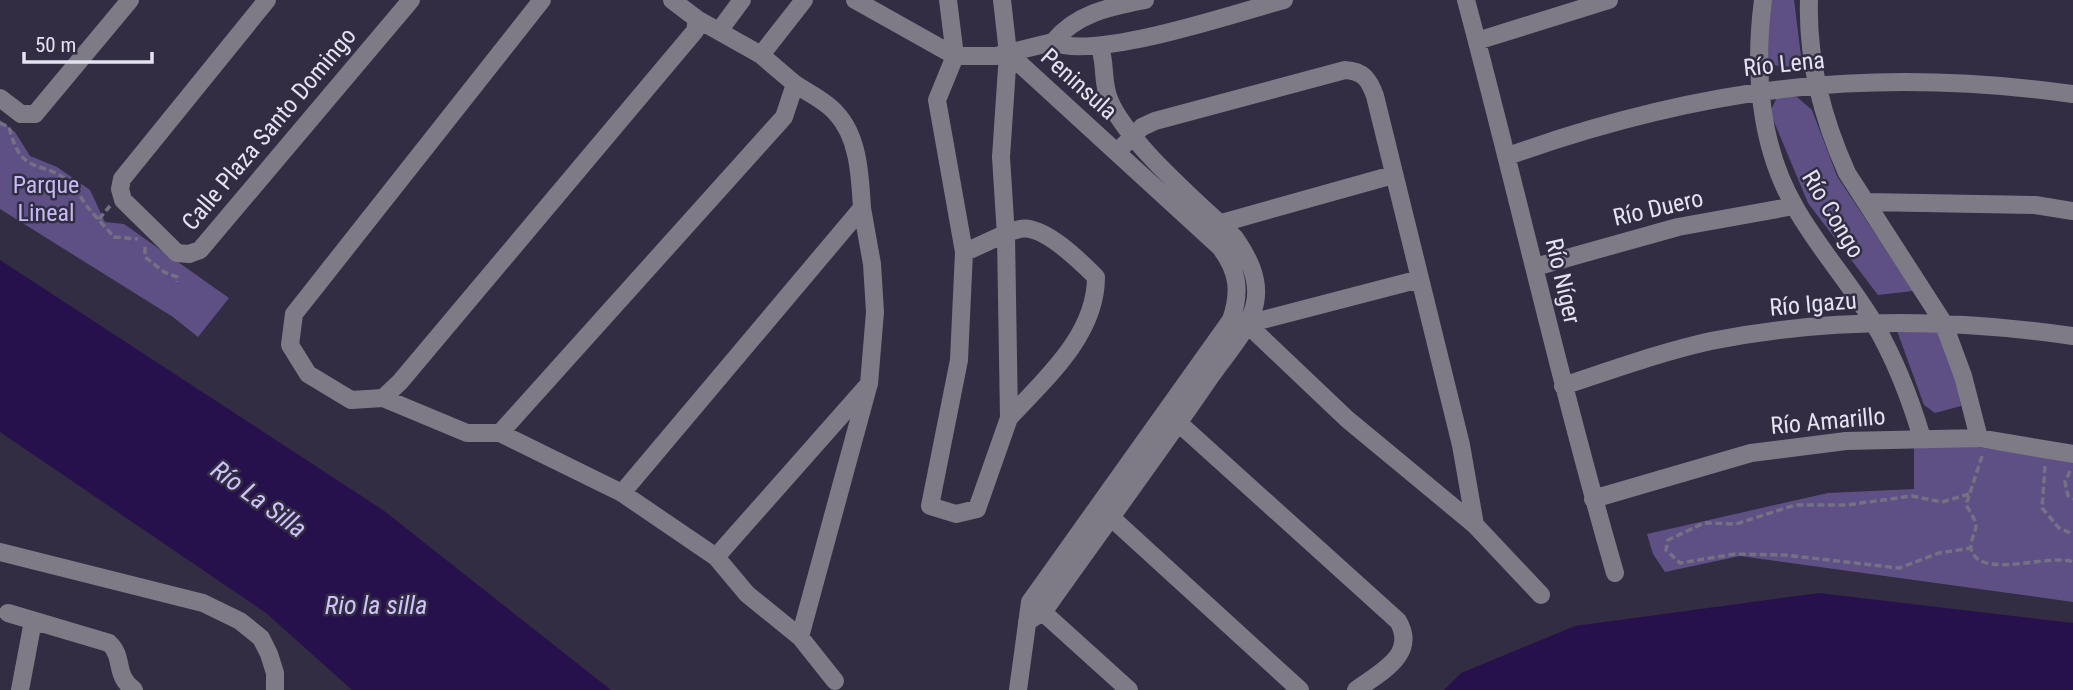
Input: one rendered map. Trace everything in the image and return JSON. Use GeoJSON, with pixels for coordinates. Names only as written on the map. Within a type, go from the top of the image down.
{"type":"FeatureCollection","features":[{"type":"Feature","properties":{"kind":"street"},"geometry":{"type":"LineString","coordinates":[[0,98],[27,116],[35,114],[130,0]]}},
{"type":"Feature","properties":{"kind":"street","name":"Calle Plaza Santo Domingo"},"geometry":{"type":"LineString","coordinates":[[267,0],[122,179],[120,189],[123,200],[177,253],[189,254],[200,250],[411,0]]}},
{"type":"Feature","properties":{"kind":"street"},"geometry":{"type":"LineString","coordinates":[[541,0],[294,314],[290,345],[308,374],[351,400],[383,398],[467,433],[500,433],[622,494],[716,557],[747,594],[800,637],[835,681]]}},
{"type":"Feature","properties":{"kind":"street"},"geometry":{"type":"LineString","coordinates":[[672,0],[697,19],[761,55],[837,113],[853,144],[859,169],[862,208],[872,264],[875,312],[869,384],[800,637]]}},
{"type":"Feature","properties":{"kind":"street"},"geometry":{"type":"LineString","coordinates":[[719,31],[742,0]]}},
{"type":"Feature","properties":{"kind":"street"},"geometry":{"type":"LineString","coordinates":[[761,55],[804,0]]}},
{"type":"Feature","properties":{"kind":"street"},"geometry":{"type":"LineString","coordinates":[[855,0],[955,56],[1008,53],[1053,42],[1076,21],[1091,13],[1145,0]]}},
{"type":"Feature","properties":{"kind":"street"},"geometry":{"type":"LineString","coordinates":[[948,0],[955,56],[937,100],[964,253],[958,360],[930,506],[956,514],[977,509],[1009,418],[1006,236],[1001,157],[1008,53],[1002,0]]}},
{"type":"Feature","properties":{"kind":"street"},"geometry":{"type":"LineString","coordinates":[[1053,42],[1066,48],[1100,47],[1284,0]]}},
{"type":"Feature","properties":{"kind":"street","name":"Río Níger"},"geometry":{"type":"LineString","coordinates":[[1466,0],[1508,156],[1563,386],[1615,573]]}},
{"type":"Feature","properties":{"kind":"street"},"geometry":{"type":"LineString","coordinates":[[1477,41],[1609,0]]}},
{"type":"Feature","properties":{"kind":"street","name":"Río Congo"},"geometry":{"type":"LineString","coordinates":[[1763,0],[1758,51],[1767,135],[1794,206],[1874,324],[1898,368],[1922,438]]}},
{"type":"Feature","properties":{"kind":"street","name":"Río Congo"},"geometry":{"type":"LineString","coordinates":[[1808,0],[1808,37],[1816,83],[1835,147],[1847,173],[1943,322],[1963,376],[1979,438]]}},
{"type":"Feature","properties":{"kind":"street"},"geometry":{"type":"LineString","coordinates":[[383,398],[400,382],[695,31],[697,19]]}},
{"type":"Feature","properties":{"kind":"street","name":"Peninsula"},"geometry":{"type":"LineString","coordinates":[[1100,47],[1106,66],[1104,82],[1108,97],[1132,136],[1219,223],[1248,257],[1254,278],[1255,302],[1239,322]]}},
{"type":"Feature","properties":{"kind":"street","name":"Peninsula"},"geometry":{"type":"LineString","coordinates":[[1008,53],[1220,247],[1234,270],[1239,322]]}},
{"type":"Feature","properties":{"kind":"street"},"geometry":{"type":"LineString","coordinates":[[1117,152],[1132,136],[1155,121],[1334,73],[1361,73],[1372,86],[1464,454],[1475,524]]}},
{"type":"Feature","properties":{"kind":"street","name":"Río Lena"},"geometry":{"type":"LineString","coordinates":[[1508,156],[1615,121],[1760,89],[1816,83],[1926,81],[2004,84],[2073,93]]}},
{"type":"Feature","properties":{"kind":"street"},"geometry":{"type":"LineString","coordinates":[[500,433],[783,117],[795,83]]}},
{"type":"Feature","properties":{"kind":"street"},"geometry":{"type":"LineString","coordinates":[[1201,230],[1393,175]]}},
{"type":"Feature","properties":{"kind":"street"},"geometry":{"type":"LineString","coordinates":[[1867,202],[2035,205],[2073,211]]}},
{"type":"Feature","properties":{"kind":"street","name":"Río Duero"},"geometry":{"type":"LineString","coordinates":[[1535,267],[1668,229],[1794,206]]}},
{"type":"Feature","properties":{"kind":"street"},"geometry":{"type":"LineString","coordinates":[[622,494],[862,208]]}},
{"type":"Feature","properties":{"kind":"street"},"geometry":{"type":"LineString","coordinates":[[964,253],[1020,229],[1035,230],[1073,253],[1096,277],[1096,302],[1064,358],[1009,418]]}},
{"type":"Feature","properties":{"kind":"street"},"geometry":{"type":"LineString","coordinates":[[1018,690],[1027,622],[1104,511],[1164,411],[1239,322],[1420,279]]}},
{"type":"Feature","properties":{"kind":"street"},"geometry":{"type":"LineString","coordinates":[[1104,511],[1179,423],[1239,322]]}},
{"type":"Feature","properties":{"kind":"street"},"geometry":{"type":"LineString","coordinates":[[1239,322],[1347,419],[1475,524],[1541,596]]}},
{"type":"Feature","properties":{"kind":"street","name":"Río Igazu"},"geometry":{"type":"LineString","coordinates":[[1563,386],[1670,351],[1713,341],[1874,324],[1943,322],[2073,336]]}},
{"type":"Feature","properties":{"kind":"street"},"geometry":{"type":"LineString","coordinates":[[716,557],[869,384]]}},
{"type":"Feature","properties":{"kind":"street"},"geometry":{"type":"LineString","coordinates":[[1164,411],[1398,621],[1405,637],[1402,652],[1356,690]]}},
{"type":"Feature","properties":{"kind":"street","name":"Río Amarillo"},"geometry":{"type":"LineString","coordinates":[[1593,499],[1751,453],[1846,441],[1979,438],[2064,453]]}},
{"type":"Feature","properties":{"kind":"street"},"geometry":{"type":"LineString","coordinates":[[1104,511],[1300,690]]}},
{"type":"Feature","properties":{"kind":"street"},"geometry":{"type":"LineString","coordinates":[[0,552],[203,603],[240,621],[261,638],[275,673],[275,690]]}},
{"type":"Feature","properties":{"kind":"street"},"geometry":{"type":"LineString","coordinates":[[1037,607],[1129,690]]}},
{"type":"Feature","properties":{"kind":"street"},"geometry":{"type":"LineString","coordinates":[[8,613],[109,643],[117,650],[120,677],[134,690]]}},
{"type":"Feature","properties":{"kind":"street"},"geometry":{"type":"LineString","coordinates":[[20,690],[33,621]]}},
{"type":"Feature","properties":{"kind":"path"},"geometry":{"type":"LineString","coordinates":[[0,123],[9,127],[14,146],[26,164],[53,172],[76,187],[82,199],[114,237],[145,240],[145,257],[164,272],[177,277],[177,282]]}},
{"type":"Feature","properties":{"kind":"path"},"geometry":{"type":"LineString","coordinates":[[1979,438],[1983,453],[1966,505],[1976,524],[1971,548],[1974,556],[1981,561],[2005,565],[2058,559],[2073,562]]}},
{"type":"Feature","properties":{"kind":"path"},"geometry":{"type":"LineString","coordinates":[[2064,453],[2046,460],[2042,508],[2059,528],[2073,534]]}},
{"type":"Feature","properties":{"kind":"path"},"geometry":{"type":"LineString","coordinates":[[2073,468],[2065,482],[2068,496],[2073,499]]}},
{"type":"Feature","properties":{"kind":"path"},"geometry":{"type":"LineString","coordinates":[[1969,494],[1942,502],[1912,496],[1847,505],[1795,505],[1736,524],[1704,523],[1668,540],[1666,551],[1680,563],[1735,554],[1785,555],[1899,568],[1939,553],[1971,548]]}},
{"type":"Feature","properties":{"kind":"green space"},"geometry":{"type":"Polygon","coordinates":[[[1772,0],[1794,0],[1801,56],[1796,65],[1784,67],[1770,64],[1763,52],[1772,0]]]}},
{"type":"Feature","properties":{"kind":"green space"},"geometry":{"type":"Polygon","coordinates":[[[1778,95],[1797,97],[1812,110],[1837,176],[1913,291],[1878,295],[1808,203],[1770,112],[1778,95]]]}},
{"type":"Feature","properties":{"kind":"green space","name":"Parque Lineal"},"geometry":{"type":"Polygon","coordinates":[[[0,120],[15,132],[30,156],[57,167],[90,190],[105,222],[124,224],[229,298],[198,337],[173,317],[0,209],[0,120]]]}},
{"type":"Feature","properties":{"kind":"green space"},"geometry":{"type":"Polygon","coordinates":[[[1939,327],[1955,368],[1961,406],[1935,413],[1924,405],[1896,328],[1939,327]]]}},
{"type":"Feature","properties":{"kind":"green space"},"geometry":{"type":"Polygon","coordinates":[[[1914,446],[1977,447],[2073,460],[2073,602],[1740,556],[1665,572],[1653,554],[1647,534],[1828,493],[1914,489],[1914,446]]]}},
{"type":"Feature","properties":{"kind":"water","name":"Rio la silla"},"geometry":{"type":"Polygon","coordinates":[[[0,260],[383,510],[611,690],[352,690],[266,613],[0,432],[0,260]]]}},
{"type":"Feature","properties":{"kind":"water"},"geometry":{"type":"Polygon","coordinates":[[[1819,593],[2073,623],[2073,690],[1444,690],[1461,673],[1575,626],[1819,593]]]}},
{"type":"Feature","properties":{"kind":"water label","name":"Río La Silla"},"geometry":{"type":"Point","coordinates":[259,499]}}]}
